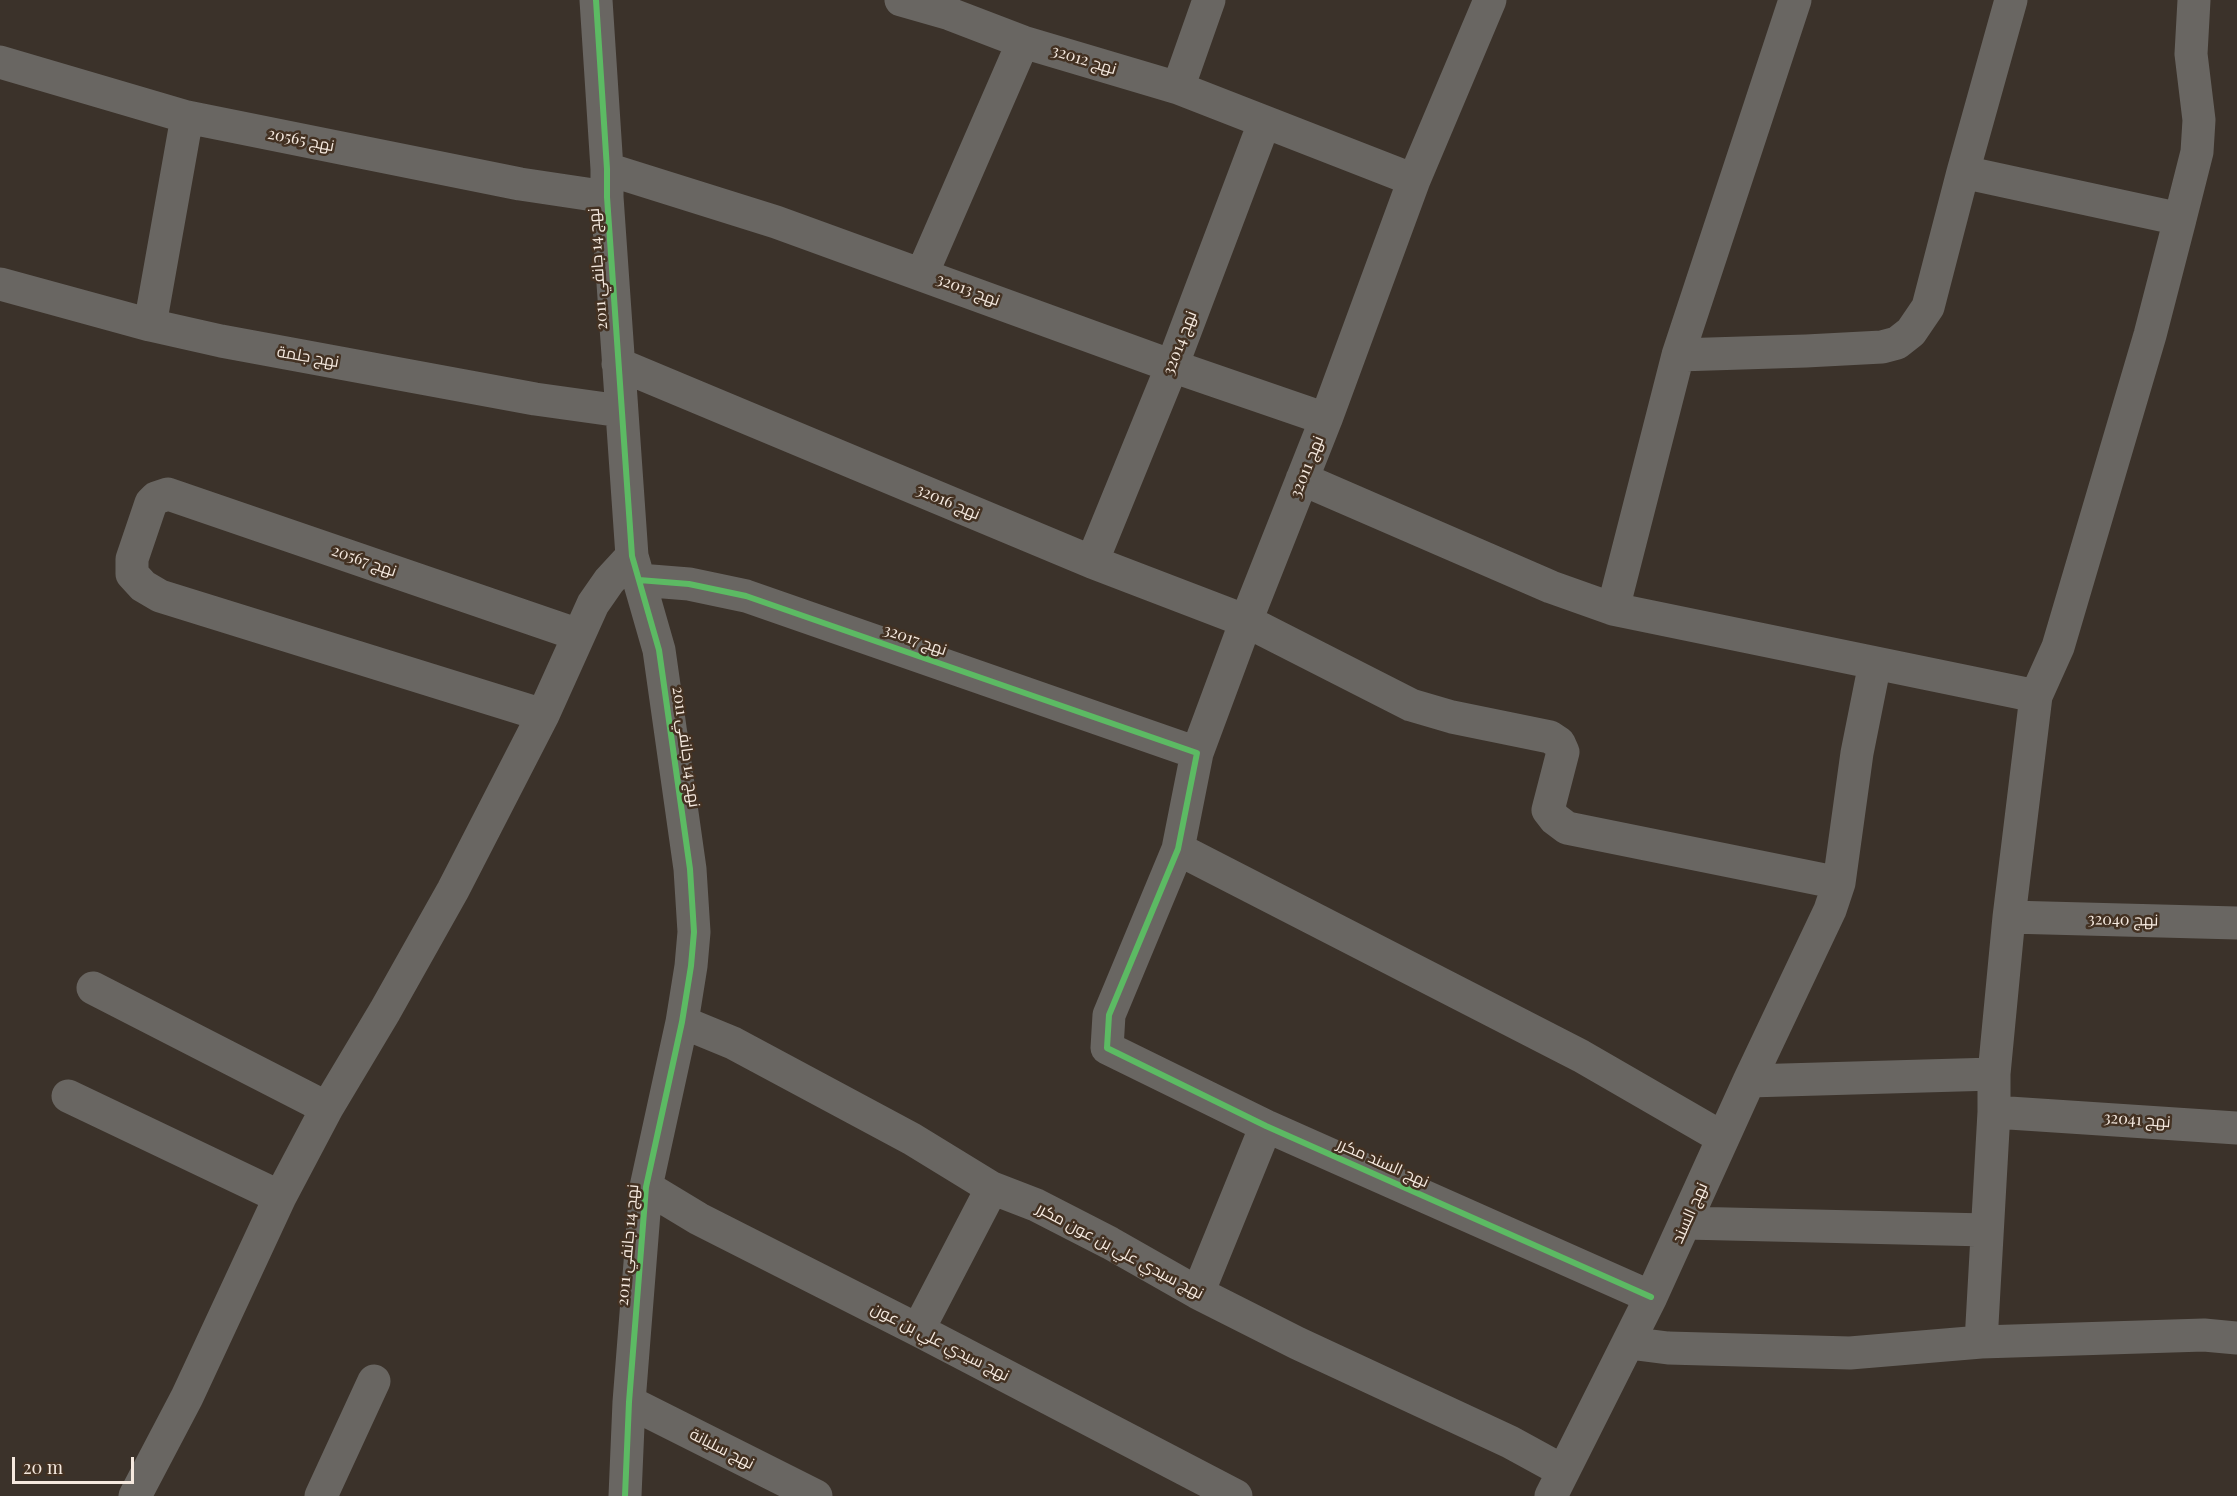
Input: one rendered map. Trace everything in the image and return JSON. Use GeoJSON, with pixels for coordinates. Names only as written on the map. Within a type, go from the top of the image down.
{"type":"FeatureCollection","features":[{"type":"Feature","properties":{"kind":"street","name":"نهج 14 جانفي 2011"},"geometry":{"type":"LineString","coordinates":[[597,0],[621,411],[635,568],[659,650],[690,870],[694,932],[682,1022],[646,1187],[629,1402],[625,1496]]}},
{"type":"Feature","properties":{"kind":"street","name":"نهج 32012"},"geometry":{"type":"LineString","coordinates":[[901,0],[950,14],[1023,42],[1178,88],[1414,180]]}},
{"type":"Feature","properties":{"kind":"street"},"geometry":{"type":"LineString","coordinates":[[1178,88],[1209,0]]}},
{"type":"Feature","properties":{"kind":"street","name":"نهج 32011"},"geometry":{"type":"LineString","coordinates":[[1107,1048],[1108,1015],[1178,849],[1187,749],[1246,621],[1326,418],[1414,180],[1490,0]]}},
{"type":"Feature","properties":{"kind":"street"},"geometry":{"type":"LineString","coordinates":[[1613,609],[1678,355],[1796,0]]}},
{"type":"Feature","properties":{"kind":"street"},"geometry":{"type":"LineString","coordinates":[[1678,355],[1882,347],[1897,343],[1911,332],[1928,308],[2011,0]]}},
{"type":"Feature","properties":{"kind":"street"},"geometry":{"type":"LineString","coordinates":[[1981,1342],[1994,1112],[1994,1074],[2009,917],[2036,696],[2058,647],[2150,335],[2197,152],[2199,120],[2191,54],[2194,0]]}},
{"type":"Feature","properties":{"kind":"street"},"geometry":{"type":"LineString","coordinates":[[922,274],[1023,42]]}},
{"type":"Feature","properties":{"kind":"street","name":"نهج 20565"},"geometry":{"type":"LineString","coordinates":[[0,62],[187,117],[520,184],[607,183]]}},
{"type":"Feature","properties":{"kind":"street"},"geometry":{"type":"LineString","coordinates":[[150,325],[187,117]]}},
{"type":"Feature","properties":{"kind":"street","name":"نهج 32014"},"geometry":{"type":"LineString","coordinates":[[1092,562],[1172,366],[1264,123]]}},
{"type":"Feature","properties":{"kind":"street"},"geometry":{"type":"LineString","coordinates":[[1963,172],[2180,219]]}},
{"type":"Feature","properties":{"kind":"street","name":"نهج 32013"},"geometry":{"type":"LineString","coordinates":[[607,183],[776,222],[1172,366],[1326,418]]}},
{"type":"Feature","properties":{"kind":"street","name":"نهج جلمة"},"geometry":{"type":"LineString","coordinates":[[0,284],[150,325],[245,345],[536,399],[621,411]]}},
{"type":"Feature","properties":{"kind":"street","name":"نهج 32016"},"geometry":{"type":"LineString","coordinates":[[618,364],[1092,562],[1246,621],[1411,705],[1433,712],[1550,737],[1559,743],[1563,752],[1548,810],[1567,828],[1839,883]]}},
{"type":"Feature","properties":{"kind":"street"},"geometry":{"type":"LineString","coordinates":[[1302,479],[1551,587],[1613,609],[2036,696]]}},
{"type":"Feature","properties":{"kind":"street","name":"نهج 20567"},"geometry":{"type":"LineString","coordinates":[[543,715],[160,596],[143,586],[132,574],[132,559],[151,503],[156,498],[168,494],[579,635]]}},
{"type":"Feature","properties":{"kind":"street"},"geometry":{"type":"LineString","coordinates":[[135,1496],[187,1397],[280,1197],[327,1108],[447,900],[543,715],[593,604],[603,588],[635,568]]}},
{"type":"Feature","properties":{"kind":"street","name":"نهج 32017"},"geometry":{"type":"LineString","coordinates":[[635,568],[689,584],[746,596],[1187,749]]}},
{"type":"Feature","properties":{"kind":"street","name":"نهج السند"},"geometry":{"type":"LineString","coordinates":[[1557,1483],[1629,1344],[1749,1081],[1824,927],[1839,883],[1857,753],[1875,663]]}},
{"type":"Feature","properties":{"kind":"street"},"geometry":{"type":"LineString","coordinates":[[1178,849],[1581,1056],[1724,1138]]}},
{"type":"Feature","properties":{"kind":"street","name":"نهج 32040"},"geometry":{"type":"LineString","coordinates":[[2009,917],[2237,923]]}},
{"type":"Feature","properties":{"kind":"street"},"geometry":{"type":"LineString","coordinates":[[93,988],[327,1108]]}},
{"type":"Feature","properties":{"kind":"street","name":"نهج سيدي علي بن عون مكرر"},"geometry":{"type":"LineString","coordinates":[[682,1022],[733,1043],[912,1139],[992,1188],[1036,1205],[1198,1293],[1297,1343],[1510,1442],[1557,1483]]}},
{"type":"Feature","properties":{"kind":"street","name":"نهج السند مكرر"},"geometry":{"type":"LineString","coordinates":[[1107,1048],[1266,1126],[1651,1297]]}},
{"type":"Feature","properties":{"kind":"street"},"geometry":{"type":"LineString","coordinates":[[1749,1081],[1994,1074]]}},
{"type":"Feature","properties":{"kind":"street"},"geometry":{"type":"LineString","coordinates":[[68,1096],[280,1197]]}},
{"type":"Feature","properties":{"kind":"street","name":"نهج 32041"},"geometry":{"type":"LineString","coordinates":[[1994,1112],[2037,1113],[2237,1128]]}},
{"type":"Feature","properties":{"kind":"street"},"geometry":{"type":"LineString","coordinates":[[1198,1293],[1266,1126]]}},
{"type":"Feature","properties":{"kind":"street","name":"نهج سيدي علي بن عون"},"geometry":{"type":"LineString","coordinates":[[646,1187],[699,1219],[1236,1496]]}},
{"type":"Feature","properties":{"kind":"street"},"geometry":{"type":"LineString","coordinates":[[918,1330],[992,1188]]}},
{"type":"Feature","properties":{"kind":"street"},"geometry":{"type":"LineString","coordinates":[[1685,1223],[1987,1230]]}},
{"type":"Feature","properties":{"kind":"street"},"geometry":{"type":"LineString","coordinates":[[1629,1344],[1668,1348],[1850,1353],[1981,1342],[2204,1335],[2237,1338]]}},
{"type":"Feature","properties":{"kind":"street"},"geometry":{"type":"LineString","coordinates":[[321,1496],[375,1381]]}},
{"type":"Feature","properties":{"kind":"street","name":"نهج سليانة"},"geometry":{"type":"LineString","coordinates":[[629,1402],[816,1496]]}},
{"type":"Feature","properties":{"kind":"cycle path"},"geometry":{"type":"LineString","coordinates":[[596,0],[632,556],[659,650],[690,869],[694,932],[682,1022],[646,1187],[629,1402],[625,1496]]}},
{"type":"Feature","properties":{"kind":"cycle path"},"geometry":{"type":"LineString","coordinates":[[639,580],[689,584],[746,596],[1197,753],[1178,849],[1109,1015],[1107,1048],[1266,1126],[1651,1297]]}}]}
